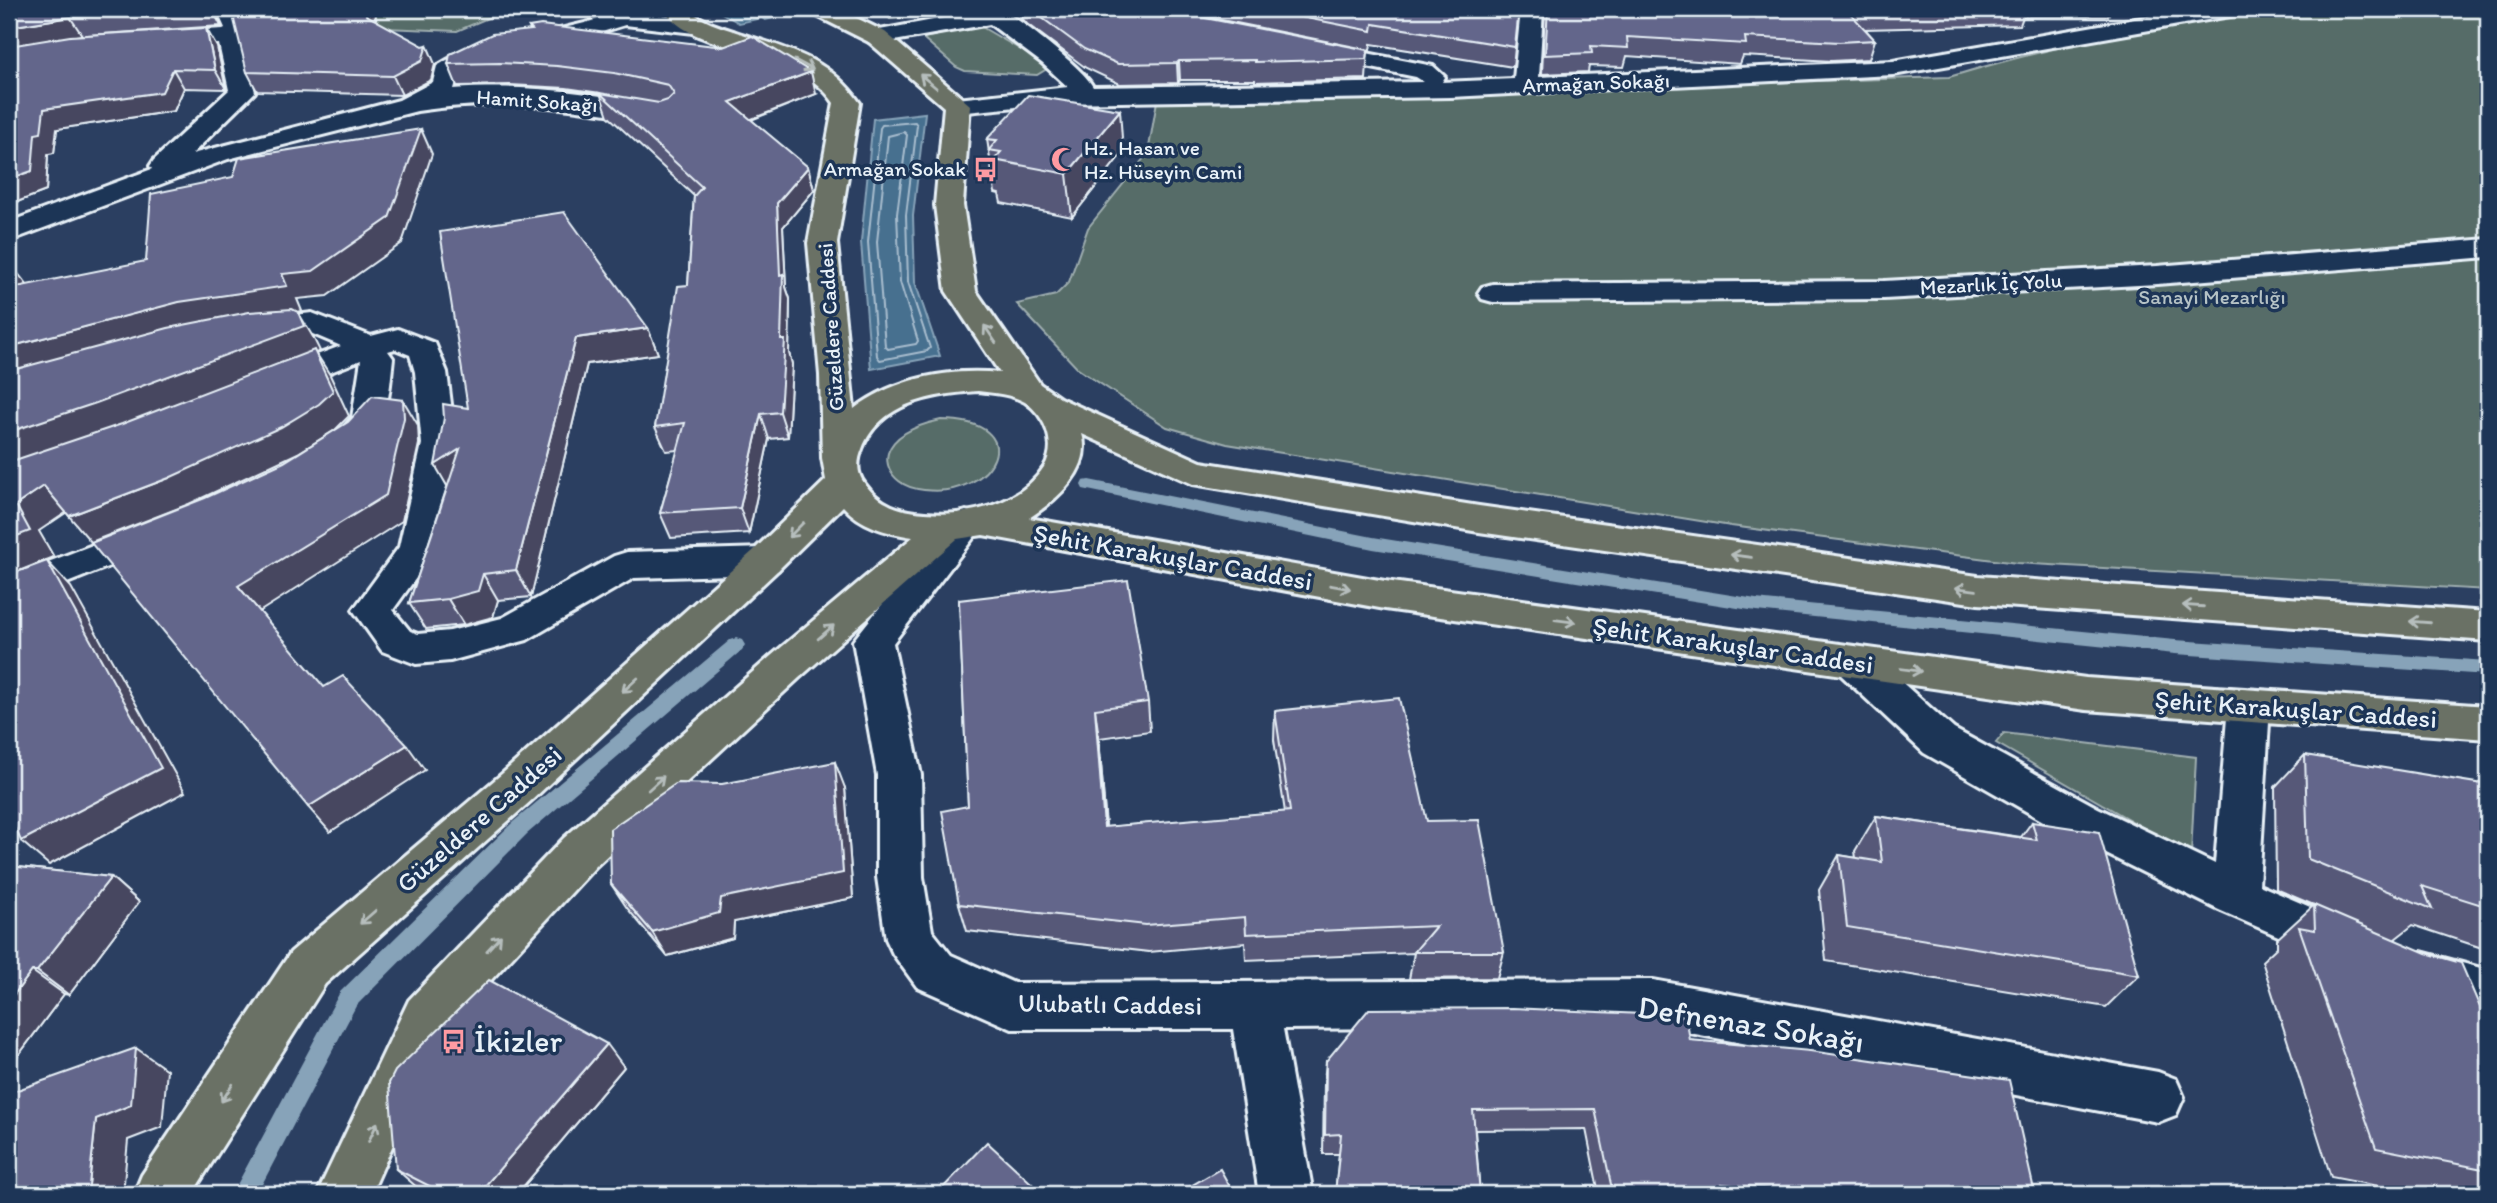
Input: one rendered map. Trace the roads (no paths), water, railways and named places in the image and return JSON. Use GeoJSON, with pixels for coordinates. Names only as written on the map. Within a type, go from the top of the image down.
{"type":"FeatureCollection","features":[{"type":"Feature","properties":{"kind":"main road"},"geometry":{"type":"LineString","coordinates":[[344,1194],[426,1016],[580,852],[785,667],[966,525],[1026,503],[1044,491],[1061,469],[1068,447],[1064,425],[1039,398],[961,291],[949,205],[957,105],[877,37],[821,9]]}},
{"type":"Feature","properties":{"kind":"main road","name":"Güzeldere Caddesi"},"geometry":{"type":"LineString","coordinates":[[161,1194],[308,968],[518,786],[765,561],[843,471],[822,240],[847,103],[836,88],[820,74],[795,60],[685,18]]}},
{"type":"Feature","properties":{"kind":"main road"},"geometry":{"type":"LineString","coordinates":[[966,525],[913,525],[881,517],[858,501],[843,471],[849,436],[868,414],[895,396],[928,385],[963,380],[998,382],[1039,398],[1193,472],[1493,521],[1978,590],[2488,627]]}},
{"type":"Feature","properties":{"kind":"main road","name":"Şehit Karakuşlar Caddesi"},"geometry":{"type":"LineString","coordinates":[[966,525],[1385,596],[2086,694],[2488,723]]}},
{"type":"Feature","properties":{"kind":"street"},"geometry":{"type":"LineString","coordinates":[[135,42],[229,36],[236,29],[231,15],[222,9]]}},
{"type":"Feature","properties":{"kind":"street"},"geometry":{"type":"LineString","coordinates":[[587,9],[624,18],[685,18]]}},
{"type":"Feature","properties":{"kind":"street"},"geometry":{"type":"LineString","coordinates":[[1526,86],[1532,9]]}},
{"type":"Feature","properties":{"kind":"street","name":"Armağan Sokağı"},"geometry":{"type":"LineString","coordinates":[[957,105],[1025,96],[1451,89],[1893,68],[2230,9]]}},
{"type":"Feature","properties":{"kind":"street"},"geometry":{"type":"LineString","coordinates":[[877,37],[989,12],[1064,69],[1081,86],[1080,96]]}},
{"type":"Feature","properties":{"kind":"street"},"geometry":{"type":"LineString","coordinates":[[9,232],[219,153],[408,105],[445,85],[446,71],[462,59],[512,42],[582,31],[624,18]]}},
{"type":"Feature","properties":{"kind":"street"},"geometry":{"type":"LineString","coordinates":[[154,176],[242,92],[229,36]]}},
{"type":"Feature","properties":{"kind":"street"},"geometry":{"type":"LineString","coordinates":[[1292,45],[1424,71],[1451,89]]}},
{"type":"Feature","properties":{"kind":"street","name":"Hamit Sokağı"},"geometry":{"type":"LineString","coordinates":[[408,105],[443,97],[496,96],[592,103],[666,116]]}},
{"type":"Feature","properties":{"kind":"street","name":"Mezarlık İç Yolu"},"geometry":{"type":"LineString","coordinates":[[1493,293],[1884,290],[2157,275],[2488,248]]}},
{"type":"Feature","properties":{"kind":"street"},"geometry":{"type":"LineString","coordinates":[[229,333],[265,326],[312,322],[369,346],[377,358],[368,421],[353,439],[321,460]]}},
{"type":"Feature","properties":{"kind":"street"},"geometry":{"type":"LineString","coordinates":[[243,395],[369,346],[398,338],[424,350],[431,372],[439,444],[417,550],[372,610],[396,641],[416,649],[450,646],[513,630],[627,565],[765,561]]}},
{"type":"Feature","properties":{"kind":"street"},"geometry":{"type":"LineString","coordinates":[[9,593],[184,522]]}},
{"type":"Feature","properties":{"kind":"street","name":"Ulubatlı Caddesi"},"geometry":{"type":"LineString","coordinates":[[966,525],[873,641],[899,775],[900,877],[910,939],[934,971],[1012,1006],[1254,1006]]}},
{"type":"Feature","properties":{"kind":"street"},"geometry":{"type":"LineString","coordinates":[[1853,662],[1939,741],[2082,821],[2235,896],[2383,960],[2488,992]]}},
{"type":"Feature","properties":{"kind":"street"},"geometry":{"type":"LineString","coordinates":[[2235,896],[2249,706]]}},
{"type":"Feature","properties":{"kind":"street","name":"Defnenaz Sokağı"},"geometry":{"type":"LineString","coordinates":[[1254,1006],[1653,1003],[2158,1097]]}},
{"type":"Feature","properties":{"kind":"street"},"geometry":{"type":"LineString","coordinates":[[1254,1006],[1286,1194]]}},
{"type":"Feature","properties":{"kind":"water"},"geometry":{"type":"Polygon","coordinates":[[[715,9],[793,9],[796,10],[739,23],[715,9]]]}},
{"type":"Feature","properties":{"kind":"water"},"geometry":{"type":"Polygon","coordinates":[[[925,113],[913,216],[915,282],[940,356],[871,369],[861,242],[873,119],[925,113]]]}},
{"type":"Feature","properties":{"kind":"waterway"},"geometry":{"type":"LineString","coordinates":[[750,9],[769,19]]}},
{"type":"Feature","properties":{"kind":"waterway"},"geometry":{"type":"LineString","coordinates":[[1089,485],[1373,543],[1756,605],[2175,647],[2488,668]]}},
{"type":"Feature","properties":{"kind":"waterway"},"geometry":{"type":"LineString","coordinates":[[244,1194],[348,999],[520,828],[736,645]]}},
{"type":"Feature","properties":{"kind":"place","name":"Hz. Hasan ve Hz. Hüseyin Cami"},"geometry":{"type":"Point","coordinates":[1064,160]}},
{"type":"Feature","properties":{"kind":"place","name":"Armağan Sokak"},"geometry":{"type":"Point","coordinates":[986,169]}},
{"type":"Feature","properties":{"kind":"place","name":"İkizler"},"geometry":{"type":"Point","coordinates":[454,1041]}},
{"type":"Feature","properties":{"kind":"park label","name":"Sanayi Mezarlığı"},"geometry":{"type":"Point","coordinates":[2212,297]}}]}
